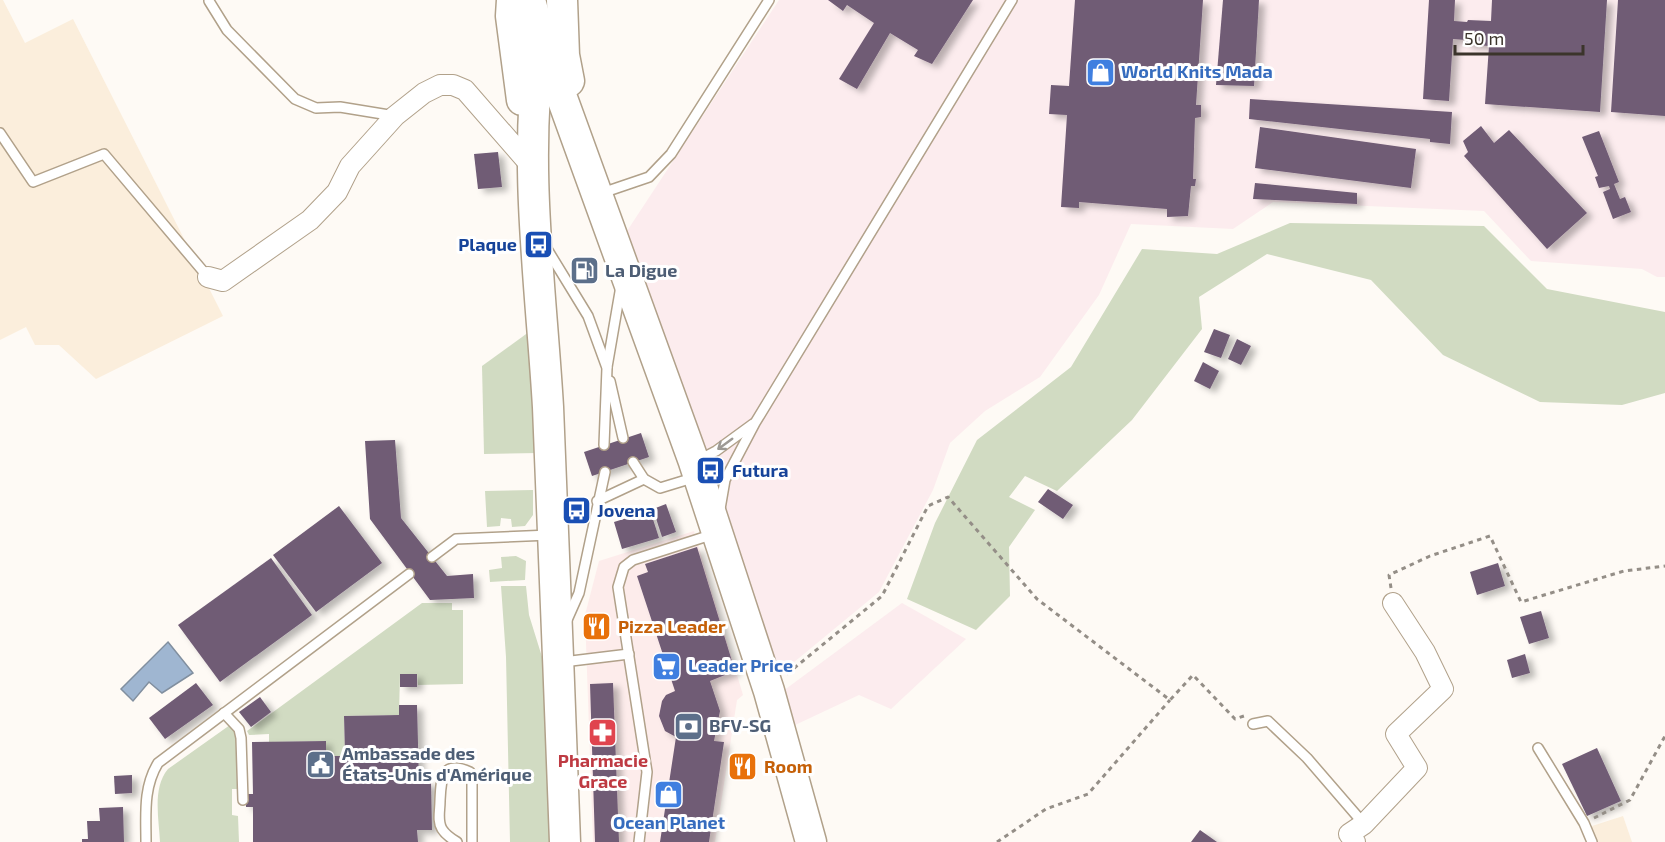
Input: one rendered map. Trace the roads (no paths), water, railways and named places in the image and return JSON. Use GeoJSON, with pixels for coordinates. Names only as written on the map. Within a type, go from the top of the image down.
{"type":"FeatureCollection","features":[{"type":"Feature","properties":{"kind":"main road"},"geometry":{"type":"LineString","coordinates":[[512,0],[511,16],[533,168]]}},
{"type":"Feature","properties":{"kind":"main road"},"geometry":{"type":"LineString","coordinates":[[530,0],[541,40],[696,469],[718,542],[769,691],[811,842]]}},
{"type":"Feature","properties":{"kind":"main road"},"geometry":{"type":"LineString","coordinates":[[548,0],[535,80],[533,168],[553,535],[565,842]]}},
{"type":"Feature","properties":{"kind":"main road"},"geometry":{"type":"LineString","coordinates":[[562,0],[564,54],[597,194]]}},
{"type":"Feature","properties":{"kind":"street"},"geometry":{"type":"LineString","coordinates":[[208,277],[223,281],[310,220],[337,192],[350,166],[395,116],[424,93],[440,85],[453,84],[465,90],[533,168]]}},
{"type":"Feature","properties":{"kind":"street"},"geometry":{"type":"LineString","coordinates":[[1355,842],[1349,834],[1364,824],[1417,768],[1396,734],[1443,689],[1425,652],[1393,603]]}},
{"type":"Feature","properties":{"kind":"lane"},"geometry":{"type":"LineString","coordinates":[[597,194],[649,177],[671,154],[770,0]]}},
{"type":"Feature","properties":{"kind":"lane"},"geometry":{"type":"LineString","coordinates":[[639,842],[647,772],[618,587],[624,567],[633,560],[718,542],[720,508],[725,480],[755,423],[1012,0]]}},
{"type":"Feature","properties":{"kind":"lane"},"geometry":{"type":"LineString","coordinates":[[209,1],[227,30],[295,99],[316,108],[340,106],[395,116]]}},
{"type":"Feature","properties":{"kind":"lane"},"geometry":{"type":"LineString","coordinates":[[0,133],[33,182],[104,154],[208,277]]}},
{"type":"Feature","properties":{"kind":"lane"},"geometry":{"type":"LineString","coordinates":[[537,235],[588,316],[607,368],[624,438]]}},
{"type":"Feature","properties":{"kind":"lane"},"geometry":{"type":"LineString","coordinates":[[604,445],[607,368],[624,269]]}},
{"type":"Feature","properties":{"kind":"lane"},"geometry":{"type":"LineString","coordinates":[[633,462],[644,479],[660,488],[696,469],[755,423]]}},
{"type":"Feature","properties":{"kind":"lane"},"geometry":{"type":"LineString","coordinates":[[605,472],[579,593],[557,651],[628,654]]}},
{"type":"Feature","properties":{"kind":"lane"},"geometry":{"type":"LineString","coordinates":[[597,501],[644,479]]}},
{"type":"Feature","properties":{"kind":"lane"},"geometry":{"type":"LineString","coordinates":[[432,556],[456,539],[553,535]]}},
{"type":"Feature","properties":{"kind":"lane"},"geometry":{"type":"LineString","coordinates":[[146,842],[146,793],[153,770],[158,763],[409,574]]}},
{"type":"Feature","properties":{"kind":"lane"},"geometry":{"type":"LineString","coordinates":[[224,713],[239,729],[243,800]]}},
{"type":"Feature","properties":{"kind":"lane"},"geometry":{"type":"LineString","coordinates":[[1253,724],[1268,721],[1307,758],[1364,824]]}},
{"type":"Feature","properties":{"kind":"lane"},"geometry":{"type":"LineString","coordinates":[[1538,748],[1584,823],[1592,842]]}},
{"type":"Feature","properties":{"kind":"lane"},"geometry":{"type":"LineString","coordinates":[[456,842],[443,831],[439,820],[441,779],[444,772],[450,769],[463,769],[470,772],[472,778],[472,842]]}},
{"type":"Feature","properties":{"kind":"water"},"geometry":{"type":"Polygon","coordinates":[[[168,642],[193,673],[162,693],[149,682],[133,701],[121,689],[168,642]]]}},
{"type":"Feature","properties":{"kind":"place","name":"World Knits Mada"},"geometry":{"type":"Point","coordinates":[1100,72]}},
{"type":"Feature","properties":{"kind":"place","name":"Plaque"},"geometry":{"type":"Point","coordinates":[538,245]}},
{"type":"Feature","properties":{"kind":"place","name":"La Digue"},"geometry":{"type":"Point","coordinates":[584,271]}},
{"type":"Feature","properties":{"kind":"place","name":"Futura"},"geometry":{"type":"Point","coordinates":[711,471]}},
{"type":"Feature","properties":{"kind":"place","name":"Jovena"},"geometry":{"type":"Point","coordinates":[576,511]}},
{"type":"Feature","properties":{"kind":"place","name":"Pizza Leader"},"geometry":{"type":"Point","coordinates":[597,627]}},
{"type":"Feature","properties":{"kind":"place","name":"Leader Price"},"geometry":{"type":"Point","coordinates":[667,666]}},
{"type":"Feature","properties":{"kind":"place","name":"BFV-SG"},"geometry":{"type":"Point","coordinates":[688,726]}},
{"type":"Feature","properties":{"kind":"place","name":"Pharmacie Grace"},"geometry":{"type":"Point","coordinates":[603,732]}},
{"type":"Feature","properties":{"kind":"place","name":"Ambassade des États-Unis d'Amérique"},"geometry":{"type":"Point","coordinates":[321,764]}},
{"type":"Feature","properties":{"kind":"place","name":"Room"},"geometry":{"type":"Point","coordinates":[743,767]}},
{"type":"Feature","properties":{"kind":"place","name":"Ocean Planet"},"geometry":{"type":"Point","coordinates":[669,794]}}]}
